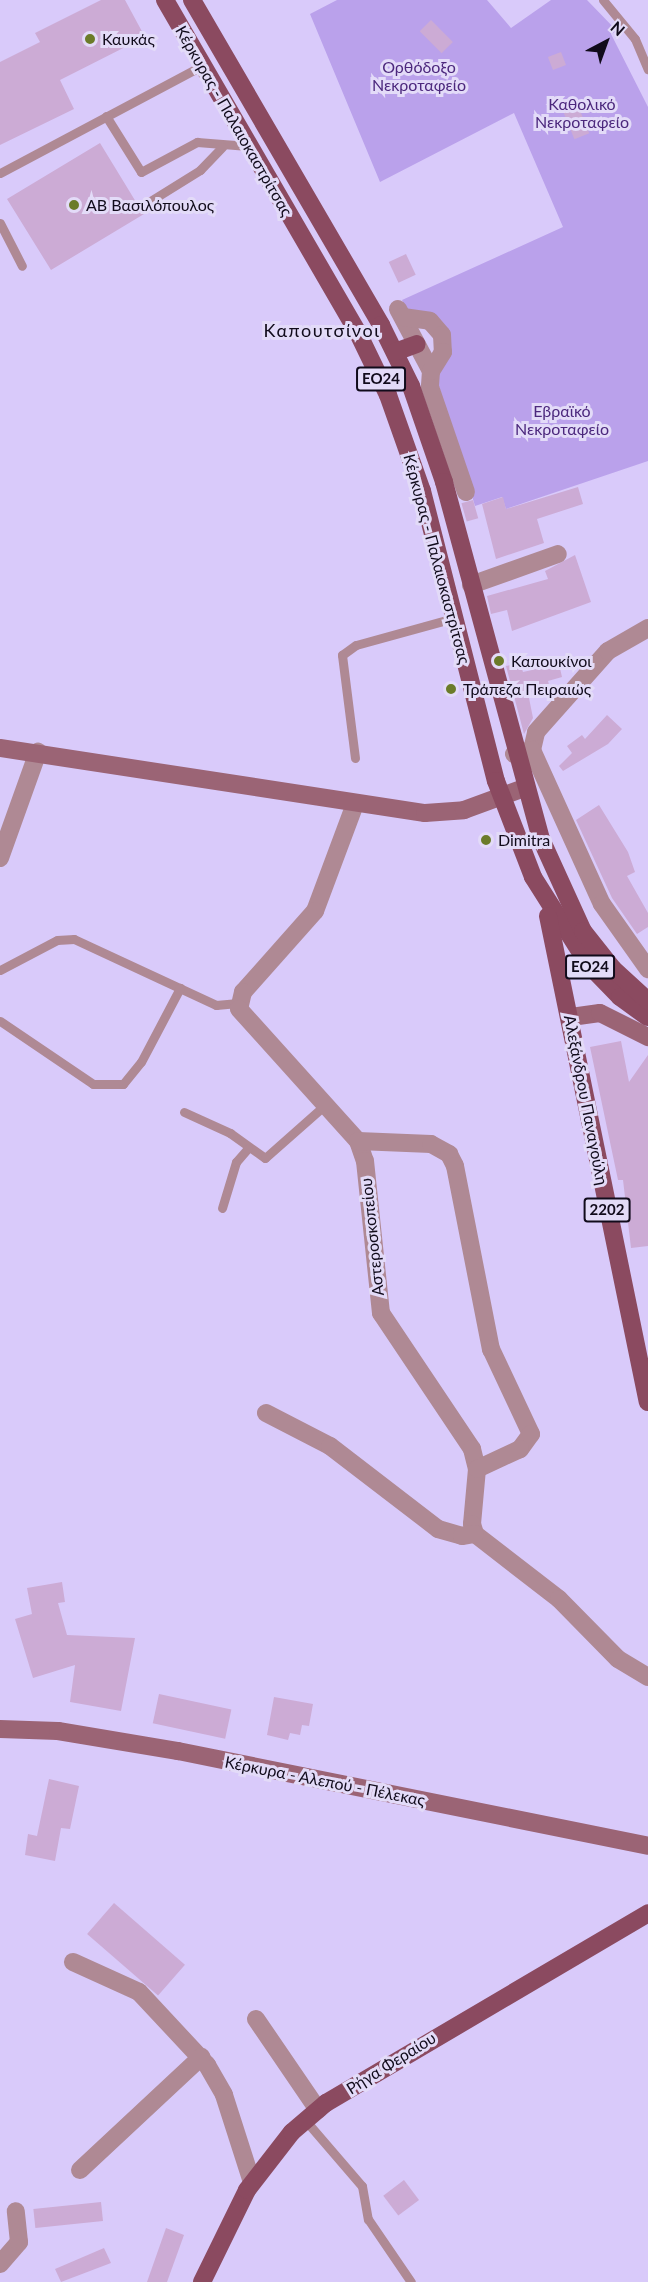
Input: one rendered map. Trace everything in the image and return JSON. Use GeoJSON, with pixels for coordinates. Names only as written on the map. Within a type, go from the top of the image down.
{"type":"FeatureCollection","features":[{"type":"Feature","properties":{"kind":"main road","name":"Κέρκυρας - Παλαιοκαστρίτσας"},"geometry":{"type":"LineString","coordinates":[[165,0],[201,66],[358,333],[388,395],[422,491],[501,798],[546,904],[603,981],[648,1017]]}},
{"type":"Feature","properties":{"kind":"main road","name":"Κέρκυρας - Παλαιοκαστρίτσας"},"geometry":{"type":"LineString","coordinates":[[192,0],[395,352],[444,455],[471,585],[523,752],[524,788],[575,917],[613,969],[648,1000]]}},
{"type":"Feature","properties":{"kind":"main road"},"geometry":{"type":"LineString","coordinates":[[395,352],[417,344]]}},
{"type":"Feature","properties":{"kind":"main road"},"geometry":{"type":"LineString","coordinates":[[0,748],[38,752],[356,804],[439,813],[501,798],[524,788]]}},
{"type":"Feature","properties":{"kind":"main road","name":"Αλεξάνδρου Παναγούλη"},"geometry":{"type":"LineString","coordinates":[[546,904],[647,1391]]}},
{"type":"Feature","properties":{"kind":"main road"},"geometry":{"type":"LineString","coordinates":[[571,1017],[600,1012],[648,1037]]}},
{"type":"Feature","properties":{"kind":"main road","name":"Κέρκυρα - Αλεπού - Πέλεκας"},"geometry":{"type":"LineString","coordinates":[[0,1729],[58,1731],[167,1749],[648,1846]]}},
{"type":"Feature","properties":{"kind":"main road","name":"Ρήγα Φεραίου"},"geometry":{"type":"LineString","coordinates":[[202,2282],[252,2182],[312,2115],[444,2031],[647,1916]]}},
{"type":"Feature","properties":{"kind":"street"},"geometry":{"type":"LineString","coordinates":[[430,371],[443,352],[442,335],[430,321],[400,313],[430,371],[430,387],[444,455],[466,492]]}},
{"type":"Feature","properties":{"kind":"street"},"geometry":{"type":"LineString","coordinates":[[471,585],[558,554]]}},
{"type":"Feature","properties":{"kind":"street"},"geometry":{"type":"LineString","coordinates":[[648,628],[608,651],[537,732],[523,752],[602,904],[648,969]]}},
{"type":"Feature","properties":{"kind":"street"},"geometry":{"type":"LineString","coordinates":[[0,858],[38,752]]}},
{"type":"Feature","properties":{"kind":"street"},"geometry":{"type":"LineString","coordinates":[[238,1003],[254,978],[315,911],[356,804]]}},
{"type":"Feature","properties":{"kind":"street","name":"Αστεροσκοπείου"},"geometry":{"type":"LineString","coordinates":[[238,1003],[249,1024],[326,1104],[358,1141],[364,1161],[381,1313],[463,1432],[477,1469],[472,1524],[476,1534]]}},
{"type":"Feature","properties":{"kind":"street"},"geometry":{"type":"LineString","coordinates":[[358,1141],[425,1142],[444,1150],[455,1166],[491,1349],[531,1434],[520,1449],[477,1469]]}},
{"type":"Feature","properties":{"kind":"street"},"geometry":{"type":"LineString","coordinates":[[266,1413],[330,1446],[438,1529],[462,1536],[476,1534],[559,1599],[618,1659],[648,1677]]}},
{"type":"Feature","properties":{"kind":"street"},"geometry":{"type":"LineString","coordinates":[[73,1962],[139,1992],[201,2057],[224,2095],[252,2182]]}},
{"type":"Feature","properties":{"kind":"street"},"geometry":{"type":"LineString","coordinates":[[256,2019],[312,2115]]}},
{"type":"Feature","properties":{"kind":"street"},"geometry":{"type":"LineString","coordinates":[[80,2170],[201,2057]]}},
{"type":"Feature","properties":{"kind":"street"},"geometry":{"type":"LineString","coordinates":[[0,2264],[19,2242],[16,2211]]}},
{"type":"Feature","properties":{"kind":"lane"},"geometry":{"type":"LineString","coordinates":[[603,0],[635,39],[648,69]]}},
{"type":"Feature","properties":{"kind":"lane"},"geometry":{"type":"LineString","coordinates":[[0,173],[201,66]]}},
{"type":"Feature","properties":{"kind":"lane"},"geometry":{"type":"LineString","coordinates":[[106,116],[141,172],[196,142],[222,147],[248,146]]}},
{"type":"Feature","properties":{"kind":"lane"},"geometry":{"type":"LineString","coordinates":[[139,208],[200,170],[222,147]]}},
{"type":"Feature","properties":{"kind":"lane"},"geometry":{"type":"LineString","coordinates":[[0,223],[22,266]]}},
{"type":"Feature","properties":{"kind":"lane"},"geometry":{"type":"LineString","coordinates":[[355,758],[342,655],[356,645],[454,618]]}},
{"type":"Feature","properties":{"kind":"lane"},"geometry":{"type":"LineString","coordinates":[[0,970],[57,940],[74,939],[216,1005],[238,1003]]}},
{"type":"Feature","properties":{"kind":"lane"},"geometry":{"type":"LineString","coordinates":[[0,1021],[93,1084],[123,1084],[141,1062],[180,988]]}},
{"type":"Feature","properties":{"kind":"lane"},"geometry":{"type":"LineString","coordinates":[[184,1112],[230,1133],[260,1158],[270,1157],[326,1104]]}},
{"type":"Feature","properties":{"kind":"lane"},"geometry":{"type":"LineString","coordinates":[[222,1208],[236,1162],[248,1148]]}},
{"type":"Feature","properties":{"kind":"lane"},"geometry":{"type":"LineString","coordinates":[[312,2115],[362,2186],[368,2219],[411,2282]]}},
{"type":"Feature","properties":{"kind":"green space"},"geometry":{"type":"Polygon","coordinates":[[[337,0],[487,0],[511,28],[551,0],[587,0],[617,31],[611,34],[648,107],[648,461],[506,509],[502,497],[475,506],[434,370],[447,340],[409,315],[402,300],[563,227],[514,113],[380,182],[310,14],[337,0]]]}},
{"type":"Feature","properties":{"kind":"building"},"geometry":{"type":"Polygon","coordinates":[[[101,0],[125,0],[145,37],[60,80],[74,109],[0,145],[0,62],[40,42],[35,33],[101,0]]]}},
{"type":"Feature","properties":{"kind":"building"},"geometry":{"type":"Polygon","coordinates":[[[431,20],[453,42],[442,53],[420,31],[431,20]]]}},
{"type":"Feature","properties":{"kind":"building"},"geometry":{"type":"Polygon","coordinates":[[[561,52],[566,65],[553,70],[548,57],[561,52]]]}},
{"type":"Feature","properties":{"kind":"building"},"geometry":{"type":"Polygon","coordinates":[[[575,98],[589,133],[574,139],[560,104],[575,98]]]}},
{"type":"Feature","properties":{"kind":"building","name":"ΑΒ Βασιλόπουλος"},"geometry":{"type":"Polygon","coordinates":[[[100,143],[136,202],[133,211],[144,214],[51,270],[7,199],[100,143]]]}},
{"type":"Feature","properties":{"kind":"building"},"geometry":{"type":"Polygon","coordinates":[[[406,254],[416,275],[399,283],[389,262],[406,254]]]}},
{"type":"Feature","properties":{"kind":"building"},"geometry":{"type":"Polygon","coordinates":[[[578,487],[583,504],[537,519],[544,543],[496,559],[482,504],[503,497],[506,509],[578,487]]]}},
{"type":"Feature","properties":{"kind":"building"},"geometry":{"type":"Polygon","coordinates":[[[473,500],[478,518],[467,522],[461,503],[473,500]]]}},
{"type":"Feature","properties":{"kind":"building"},"geometry":{"type":"Polygon","coordinates":[[[575,555],[591,602],[512,631],[507,610],[491,614],[487,596],[548,579],[545,571],[575,555]]]}},
{"type":"Feature","properties":{"kind":"building"},"geometry":{"type":"Polygon","coordinates":[[[520,663],[523,672],[559,664],[562,677],[548,681],[550,688],[528,693],[533,718],[524,734],[506,666],[520,663]]]}},
{"type":"Feature","properties":{"kind":"building"},"geometry":{"type":"Polygon","coordinates":[[[607,715],[622,729],[608,744],[563,771],[559,766],[572,753],[567,746],[582,735],[585,739],[607,715]]]}},
{"type":"Feature","properties":{"kind":"building"},"geometry":{"type":"Polygon","coordinates":[[[599,805],[628,852],[635,872],[627,876],[648,913],[648,927],[637,934],[612,898],[576,820],[599,805]]]}},
{"type":"Feature","properties":{"kind":"building"},"geometry":{"type":"Polygon","coordinates":[[[621,1041],[629,1082],[648,1055],[648,1246],[631,1248],[623,1180],[618,1180],[590,1047],[621,1041]]]}},
{"type":"Feature","properties":{"kind":"building"},"geometry":{"type":"Polygon","coordinates":[[[62,1582],[65,1602],[58,1603],[67,1635],[135,1638],[121,1711],[70,1702],[75,1665],[33,1678],[15,1619],[32,1614],[27,1588],[62,1582]]]}},
{"type":"Feature","properties":{"kind":"building"},"geometry":{"type":"Polygon","coordinates":[[[159,1694],[231,1709],[225,1739],[153,1723],[159,1694]]]}},
{"type":"Feature","properties":{"kind":"building"},"geometry":{"type":"Polygon","coordinates":[[[274,1697],[313,1704],[309,1726],[302,1725],[300,1735],[290,1733],[288,1740],[267,1735],[274,1697]]]}},
{"type":"Feature","properties":{"kind":"building"},"geometry":{"type":"Polygon","coordinates":[[[49,1779],[79,1786],[70,1829],[61,1828],[55,1861],[25,1855],[28,1834],[37,1836],[49,1779]]]}},
{"type":"Feature","properties":{"kind":"building"},"geometry":{"type":"Polygon","coordinates":[[[114,1903],[185,1965],[158,1996],[87,1934],[114,1903]]]}},
{"type":"Feature","properties":{"kind":"building"},"geometry":{"type":"Polygon","coordinates":[[[404,2180],[419,2200],[398,2216],[383,2196],[404,2180]]]}},
{"type":"Feature","properties":{"kind":"building"},"geometry":{"type":"Polygon","coordinates":[[[101,2202],[103,2221],[35,2228],[33,2209],[101,2202]]]}},
{"type":"Feature","properties":{"kind":"building"},"geometry":{"type":"Polygon","coordinates":[[[166,2228],[184,2235],[167,2282],[147,2282],[166,2228]]]}},
{"type":"Feature","properties":{"kind":"building"},"geometry":{"type":"Polygon","coordinates":[[[104,2248],[111,2263],[61,2282],[55,2269],[104,2248]]]}},
{"type":"Feature","properties":{"kind":"place","name":"Καυκάς"},"geometry":{"type":"Point","coordinates":[90,39]}},
{"type":"Feature","properties":{"kind":"place","name":"ΑΒ Βασιλόπουλος"},"geometry":{"type":"Point","coordinates":[74,205]}},
{"type":"Feature","properties":{"kind":"place","name":"Καπουκίνοι"},"geometry":{"type":"Point","coordinates":[499,661]}},
{"type":"Feature","properties":{"kind":"place","name":"Τράπεζα Πειραιώς"},"geometry":{"type":"Point","coordinates":[451,689]}},
{"type":"Feature","properties":{"kind":"place","name":"Dimitra"},"geometry":{"type":"Point","coordinates":[486,840]}},
{"type":"Feature","properties":{"kind":"district","name":"Καπουτσίνοι"},"geometry":{"type":"Point","coordinates":[322,330]}},
{"type":"Feature","properties":{"kind":"park label","name":"Ορθόδοξο Νεκροταφείο"},"geometry":{"type":"Point","coordinates":[419,76]}},
{"type":"Feature","properties":{"kind":"park label","name":"Καθολικό Νεκροταφείο"},"geometry":{"type":"Point","coordinates":[582,113]}},
{"type":"Feature","properties":{"kind":"park label","name":"Εβραϊκό Νεκροταφείο"},"geometry":{"type":"Point","coordinates":[562,420]}}]}
